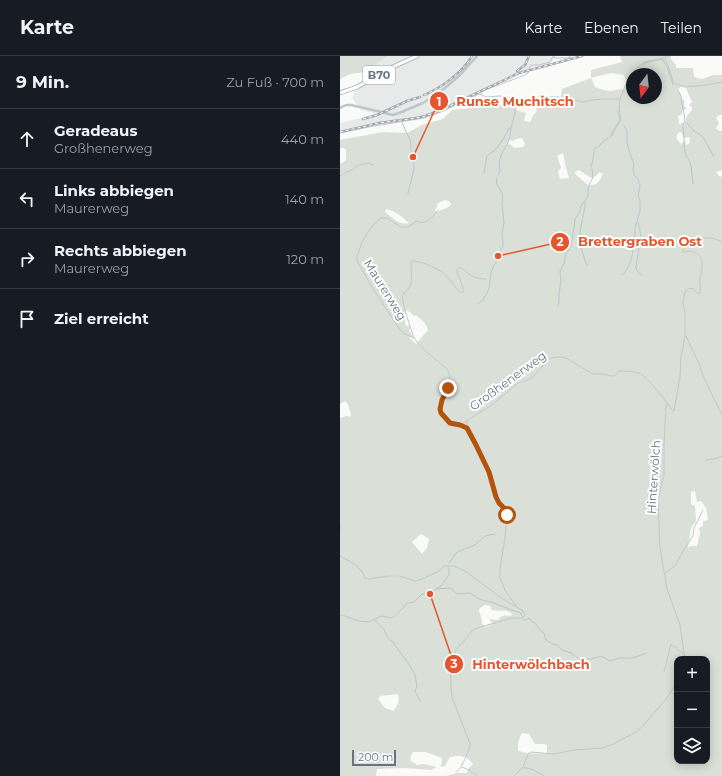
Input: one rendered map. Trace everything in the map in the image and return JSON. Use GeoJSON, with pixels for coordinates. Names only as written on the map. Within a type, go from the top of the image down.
{"type":"FeatureCollection","features":[{"type":"Feature","properties":{"kind":"main road","name":"B70"},"geometry":{"type":"LineString","coordinates":[[340,93],[357,87],[417,56]]}},
{"type":"Feature","properties":{"kind":"main road"},"geometry":{"type":"LineString","coordinates":[[555,56],[568,56]]}},
{"type":"Feature","properties":{"kind":"street"},"geometry":{"type":"LineString","coordinates":[[340,134],[374,126],[424,118],[441,112],[478,94],[481,94],[485,90],[525,75],[528,73],[531,65],[550,62],[555,56]]}},
{"type":"Feature","properties":{"kind":"street"},"geometry":{"type":"LineString","coordinates":[[610,138],[621,120],[619,108],[620,100],[627,81],[636,68],[644,62],[667,56]]}},
{"type":"Feature","properties":{"kind":"street"},"geometry":{"type":"LineString","coordinates":[[664,58],[673,82],[678,85],[704,86],[722,82]]}},
{"type":"Feature","properties":{"kind":"street"},"geometry":{"type":"LineString","coordinates":[[481,94],[487,97],[500,96],[522,99],[559,97],[584,102],[592,100],[620,100]]}},
{"type":"Feature","properties":{"kind":"street"},"geometry":{"type":"LineString","coordinates":[[340,176],[358,165],[368,163],[373,165]]}},
{"type":"Feature","properties":{"kind":"street","name":"Maurerweg"},"geometry":{"type":"LineString","coordinates":[[438,210],[425,222],[417,221],[408,227],[401,227],[387,218],[381,218],[370,228],[363,240],[357,256],[357,261],[400,330],[414,338],[423,349],[450,373],[448,388],[442,400],[440,411],[450,423],[467,428]]}},
{"type":"Feature","properties":{"kind":"street"},"geometry":{"type":"LineString","coordinates":[[667,404],[672,411],[675,411],[680,377],[681,356],[685,335],[686,314],[685,308],[682,304],[685,292],[689,288],[698,294],[700,293],[702,262],[695,252],[682,252],[682,250],[689,242],[697,238],[711,238],[722,242]]}},
{"type":"Feature","properties":{"kind":"street"},"geometry":{"type":"LineString","coordinates":[[414,338],[402,298],[403,294],[410,285],[412,261],[416,260],[443,272],[461,293],[463,292],[463,289],[457,272],[460,267],[465,272],[477,279],[486,279]]}},
{"type":"Feature","properties":{"kind":"street"},"geometry":{"type":"LineString","coordinates":[[685,335],[722,415]]}},
{"type":"Feature","properties":{"kind":"street","name":"Großhenerweg"},"geometry":{"type":"LineString","coordinates":[[461,767],[470,744],[452,697],[450,677],[454,655],[469,633],[477,628],[512,618],[522,618],[525,615],[516,606],[505,590],[500,578],[507,515],[505,509],[496,497],[489,472],[467,428],[467,421],[493,404],[518,383],[530,379],[551,358],[559,357],[566,358],[594,374],[612,377],[622,371],[638,372],[645,377],[667,404]]}},
{"type":"Feature","properties":{"kind":"street","name":"Hinterwölch"},"geometry":{"type":"LineString","coordinates":[[667,404],[664,445],[664,475],[658,500],[660,548],[668,593],[680,625],[685,655]]}},
{"type":"Feature","properties":{"kind":"street"},"geometry":{"type":"LineString","coordinates":[[460,425],[467,421]]}},
{"type":"Feature","properties":{"kind":"street"},"geometry":{"type":"LineString","coordinates":[[665,573],[675,566],[693,536],[694,528],[703,510]]}},
{"type":"Feature","properties":{"kind":"street"},"geometry":{"type":"LineString","coordinates":[[340,526],[340,531]]}},
{"type":"Feature","properties":{"kind":"street"},"geometry":{"type":"LineString","coordinates":[[340,556],[356,564],[364,573],[365,578],[368,579],[387,576],[400,576],[415,581],[441,570],[443,566],[457,567],[468,573],[500,597],[516,606]]}},
{"type":"Feature","properties":{"kind":"street"},"geometry":{"type":"LineString","coordinates":[[664,672],[671,644],[685,655]]}},
{"type":"Feature","properties":{"kind":"street"},"geometry":{"type":"LineString","coordinates":[[514,776],[522,768],[530,752],[553,754],[575,750],[602,748],[636,732],[657,710],[674,686]]}},
{"type":"Feature","properties":{"kind":"street"},"geometry":{"type":"LineString","coordinates":[[456,772],[461,767],[469,770],[477,776]]}},
{"type":"Feature","properties":{"kind":"street"},"geometry":{"type":"LineString","coordinates":[[522,768],[533,769],[544,776]]}},
{"type":"Feature","properties":{"kind":"shaded area"},"geometry":{"type":"Polygon","coordinates":[[[340,56],[388,56],[365,72],[350,74],[340,79],[340,56]]]}},
{"type":"Feature","properties":{"kind":"shaded area"},"geometry":{"type":"Polygon","coordinates":[[[388,56],[547,56],[555,58],[550,63],[528,69],[528,71],[508,78],[427,116],[366,126],[340,133],[340,123],[373,115],[373,113],[361,110],[352,98],[354,95],[353,91],[370,82],[365,72],[388,56]]]}},
{"type":"Feature","properties":{"kind":"shaded area"},"geometry":{"type":"Polygon","coordinates":[[[620,56],[671,56],[676,68],[693,68],[694,77],[702,79],[713,75],[722,75],[722,115],[719,115],[716,118],[719,123],[716,128],[719,131],[722,131],[722,170],[716,172],[720,177],[722,176],[722,776],[446,776],[457,773],[467,773],[468,769],[473,764],[466,757],[457,756],[450,757],[445,766],[441,767],[442,758],[426,752],[413,752],[410,757],[411,761],[417,765],[423,764],[437,767],[431,770],[405,768],[377,769],[376,776],[340,776],[340,418],[347,416],[350,417],[351,414],[348,404],[345,401],[340,404],[340,164],[346,160],[346,150],[344,148],[340,148],[340,140],[383,132],[407,133],[422,125],[443,119],[452,110],[513,104],[516,110],[526,113],[524,121],[530,122],[537,111],[535,106],[543,103],[560,105],[562,89],[591,78],[591,70],[622,62],[620,56]],[[681,87],[677,90],[681,94],[686,109],[678,116],[679,124],[685,122],[687,116],[692,110],[692,107],[689,105],[692,102],[686,88],[681,87]],[[681,132],[678,133],[676,137],[681,144],[685,141],[686,145],[689,144],[690,137],[684,138],[681,132]],[[522,138],[513,141],[509,140],[508,145],[510,144],[514,148],[523,147],[525,144],[522,138]],[[563,153],[557,156],[561,168],[558,171],[560,179],[569,178],[563,153]],[[579,170],[575,172],[576,175],[588,185],[598,182],[603,174],[599,172],[596,176],[591,178],[579,170]],[[445,200],[438,203],[435,211],[438,212],[451,204],[449,201],[445,200]],[[386,209],[385,212],[399,222],[405,224],[409,223],[396,212],[386,209]],[[406,310],[406,326],[409,326],[409,331],[414,337],[409,337],[416,344],[428,330],[422,320],[406,310]],[[695,491],[691,492],[691,504],[695,506],[696,521],[691,528],[688,548],[691,546],[697,546],[700,534],[699,528],[703,526],[703,521],[708,520],[706,508],[701,501],[697,502],[695,491]],[[421,534],[412,542],[422,554],[427,548],[429,539],[421,534]],[[485,605],[479,609],[482,624],[485,627],[493,624],[489,619],[498,620],[502,616],[511,616],[512,614],[505,611],[492,610],[490,606],[485,605]],[[398,694],[380,696],[378,699],[385,708],[393,711],[399,699],[398,694]],[[522,733],[518,744],[518,751],[547,754],[547,745],[535,744],[529,734],[522,733]]]}},
{"type":"Feature","properties":{"kind":"waterway"},"geometry":{"type":"LineString","coordinates":[[340,108],[346,105],[351,105],[393,115],[399,113],[423,103],[439,93],[460,75],[477,56]]}},
{"type":"Feature","properties":{"kind":"waterway"},"geometry":{"type":"LineString","coordinates":[[642,65],[662,59],[668,69],[673,85]]}},
{"type":"Feature","properties":{"kind":"waterway"},"geometry":{"type":"LineString","coordinates":[[531,70],[557,63]]}},
{"type":"Feature","properties":{"kind":"waterway"},"geometry":{"type":"LineString","coordinates":[[678,90],[681,97],[685,120],[683,125]]}},
{"type":"Feature","properties":{"kind":"waterway"},"geometry":{"type":"LineString","coordinates":[[498,175],[500,171],[499,162],[510,136],[515,113],[516,99]]}},
{"type":"Feature","properties":{"kind":"waterway"},"geometry":{"type":"LineString","coordinates":[[610,136],[620,119],[618,111]]}},
{"type":"Feature","properties":{"kind":"waterway"},"geometry":{"type":"LineString","coordinates":[[402,122],[410,139],[411,152],[414,162],[414,169],[408,193]]}},
{"type":"Feature","properties":{"kind":"waterway"},"geometry":{"type":"LineString","coordinates":[[687,123],[694,131],[703,137],[714,157]]}},
{"type":"Feature","properties":{"kind":"waterway"},"geometry":{"type":"LineString","coordinates":[[624,126],[627,130],[627,142],[634,164],[634,175],[638,179],[640,186],[638,196],[640,200],[640,211],[635,228]]}},
{"type":"Feature","properties":{"kind":"waterway"},"geometry":{"type":"LineString","coordinates":[[683,127],[685,153],[691,164],[693,184]]}},
{"type":"Feature","properties":{"kind":"waterway"},"geometry":{"type":"LineString","coordinates":[[484,173],[487,156],[496,149],[509,128],[511,128]]}},
{"type":"Feature","properties":{"kind":"waterway"},"geometry":{"type":"LineString","coordinates":[[591,167],[594,150],[608,138]]}},
{"type":"Feature","properties":{"kind":"waterway"},"geometry":{"type":"LineString","coordinates":[[558,306],[561,281],[560,271],[565,261],[565,256],[571,246],[575,219],[588,196],[590,182],[593,178],[592,169]]}},
{"type":"Feature","properties":{"kind":"waterway"},"geometry":{"type":"LineString","coordinates":[[497,177],[497,184],[503,199],[502,203]]}},
{"type":"Feature","properties":{"kind":"waterway"},"geometry":{"type":"LineString","coordinates":[[585,202],[580,232],[582,251],[587,265]]}},
{"type":"Feature","properties":{"kind":"waterway"},"geometry":{"type":"LineString","coordinates":[[477,304],[483,300],[487,293],[491,273],[498,259],[498,254],[503,246],[502,234],[504,222],[502,204]]}},
{"type":"Feature","properties":{"kind":"waterway"},"geometry":{"type":"LineString","coordinates":[[638,223],[640,230]]}},
{"type":"Feature","properties":{"kind":"waterway"},"geometry":{"type":"LineString","coordinates":[[622,275],[626,271],[631,260],[634,247],[635,229]]}},
{"type":"Feature","properties":{"kind":"waterway"},"geometry":{"type":"LineString","coordinates":[[640,231],[641,236],[636,267],[637,271],[641,275]]}},
{"type":"Feature","properties":{"kind":"waterway"},"geometry":{"type":"LineString","coordinates":[[706,460],[722,456]]}},
{"type":"Feature","properties":{"kind":"waterway"},"geometry":{"type":"LineString","coordinates":[[449,563],[457,552],[475,545],[485,536],[495,534]]}},
{"type":"Feature","properties":{"kind":"waterway"},"geometry":{"type":"LineString","coordinates":[[437,588],[441,586],[449,575],[449,568]]}},
{"type":"Feature","properties":{"kind":"waterway"},"geometry":{"type":"LineString","coordinates":[[340,615],[359,621],[369,622],[381,616],[392,618],[407,603],[414,602],[422,594],[430,594],[436,589],[451,588],[457,594],[470,593],[479,599],[521,613],[522,616]]}},
{"type":"Feature","properties":{"kind":"waterway"},"geometry":{"type":"LineString","coordinates":[[523,619],[526,620],[529,618],[544,633],[546,640],[557,645],[562,650],[571,653],[584,662],[601,656],[610,661],[619,658],[633,658],[647,653]]}},
{"type":"Feature","properties":{"kind":"waterway"},"geometry":{"type":"LineString","coordinates":[[374,620],[384,629],[387,637],[393,642],[410,666],[415,675],[417,686],[415,691],[420,701]]}},
{"type":"Feature","properties":{"kind":"railway"},"geometry":{"type":"LineString","coordinates":[[424,95],[451,79],[463,68],[472,56]]}},
{"type":"Feature","properties":{"kind":"railway"},"geometry":{"type":"LineString","coordinates":[[517,71],[525,65],[529,56]]}},
{"type":"Feature","properties":{"kind":"railway"},"geometry":{"type":"LineString","coordinates":[[340,132],[379,123],[425,116],[439,111],[519,73],[582,56]]}},
{"type":"Feature","properties":{"kind":"railway"},"geometry":{"type":"LineString","coordinates":[[363,119],[377,115],[407,101],[420,97]]}},
{"type":"Feature","properties":{"kind":"place","name":"Runse Muchitsch"},"geometry":{"type":"Point","coordinates":[413,157]}},
{"type":"Feature","properties":{"kind":"place","name":"Brettergraben Ost"},"geometry":{"type":"Point","coordinates":[498,256]}},
{"type":"Feature","properties":{"kind":"place","name":"Hinterwölchbach"},"geometry":{"type":"Point","coordinates":[430,594]}},
{"type":"Feature","properties":{"kind":"route"},"geometry":{"type":"LineString","coordinates":[[448,388],[442,400],[440,411],[450,423],[467,428],[489,472],[496,497],[505,509],[507,515]]}}]}
